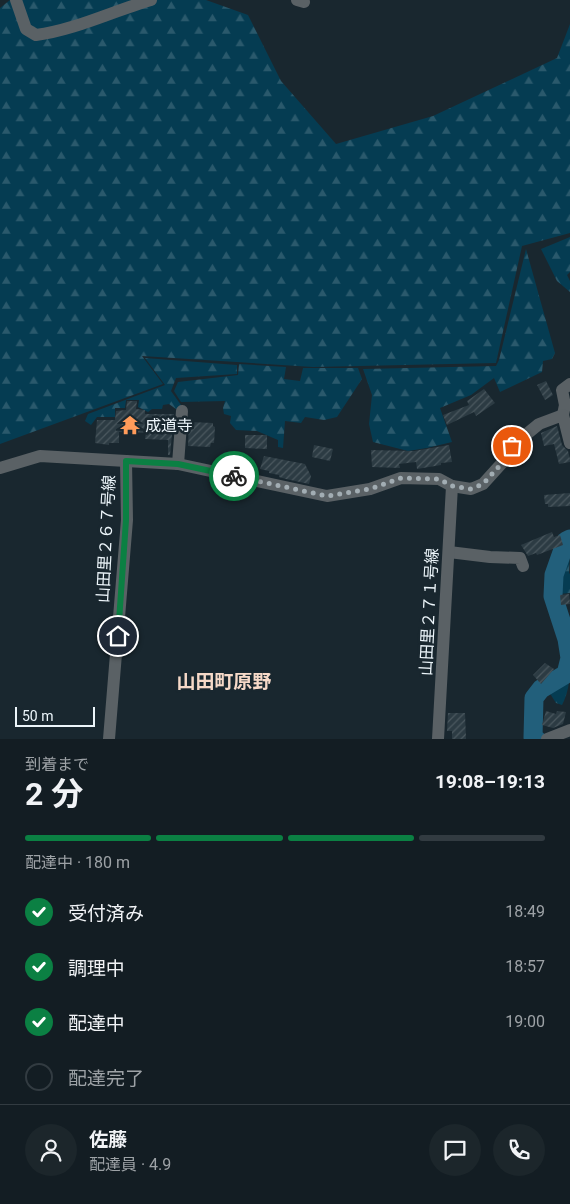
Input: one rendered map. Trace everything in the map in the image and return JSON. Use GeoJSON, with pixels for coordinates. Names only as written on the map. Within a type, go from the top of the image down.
{"type":"FeatureCollection","features":[{"type":"Feature","properties":{"kind":"street"},"geometry":{"type":"LineString","coordinates":[[16,0],[26,29],[36,35],[58,32],[122,8],[151,0]]}},
{"type":"Feature","properties":{"kind":"street"},"geometry":{"type":"LineString","coordinates":[[570,384],[562,390],[565,405],[563,415],[570,443]]}},
{"type":"Feature","properties":{"kind":"street"},"geometry":{"type":"LineString","coordinates":[[178,464],[182,411]]}},
{"type":"Feature","properties":{"kind":"street"},"geometry":{"type":"LineString","coordinates":[[0,468],[40,456],[178,464],[327,496],[370,489],[401,478],[439,479],[452,486],[471,489],[483,484],[502,463],[512,446],[539,424],[563,415]]}},
{"type":"Feature","properties":{"kind":"street","name":"山田里２６７号線"},"geometry":{"type":"LineString","coordinates":[[110,739],[126,520],[126,461]]}},
{"type":"Feature","properties":{"kind":"street","name":"山田里２７１号線"},"geometry":{"type":"LineString","coordinates":[[438,739],[452,486]]}},
{"type":"Feature","properties":{"kind":"street"},"geometry":{"type":"LineString","coordinates":[[449,552],[490,557],[520,558],[523,566]]}},
{"type":"Feature","properties":{"kind":"street"},"geometry":{"type":"LineString","coordinates":[[547,739],[570,730]]}},
{"type":"Feature","properties":{"kind":"green space"},"geometry":{"type":"Polygon","coordinates":[[[10,0],[206,0],[248,15],[281,81],[336,144],[433,116],[557,58],[570,24],[570,233],[522,246],[496,363],[313,367],[142,356],[163,384],[0,444],[0,8],[10,0]]]}},
{"type":"Feature","properties":{"kind":"green space"},"geometry":{"type":"Polygon","coordinates":[[[570,237],[570,272],[567,275],[570,281],[570,292],[557,281],[541,249],[570,237]]]}},
{"type":"Feature","properties":{"kind":"green space"},"geometry":{"type":"Polygon","coordinates":[[[526,249],[555,353],[552,359],[543,361],[542,372],[500,392],[494,378],[471,395],[440,408],[452,442],[408,451],[373,442],[369,424],[372,395],[363,369],[496,366],[526,249]]]}},
{"type":"Feature","properties":{"kind":"green space"},"geometry":{"type":"Polygon","coordinates":[[[145,358],[237,365],[237,374],[176,378],[171,391],[181,405],[180,412],[169,404],[163,405],[162,409],[152,409],[148,412],[138,407],[139,400],[126,400],[125,408],[115,408],[115,417],[97,417],[91,425],[85,421],[88,414],[165,385],[145,358]]]}},
{"type":"Feature","properties":{"kind":"green space"},"geometry":{"type":"Polygon","coordinates":[[[239,364],[286,367],[284,379],[300,381],[303,368],[358,368],[362,379],[337,417],[324,420],[305,417],[301,423],[285,421],[283,448],[278,447],[278,440],[257,431],[236,430],[230,423],[231,416],[224,414],[225,401],[181,402],[174,391],[178,382],[238,375],[239,364]]]}},
{"type":"Feature","properties":{"kind":"green space"},"geometry":{"type":"Polygon","coordinates":[[[570,550],[570,593],[559,594],[559,601],[556,599],[555,589],[561,587],[561,579],[555,576],[561,560],[557,557],[559,551],[570,550]]]}},
{"type":"Feature","properties":{"kind":"green space"},"geometry":{"type":"Polygon","coordinates":[[[570,668],[568,687],[562,705],[556,703],[549,692],[553,685],[568,676],[570,668]]]}},
{"type":"Feature","properties":{"kind":"building"},"geometry":{"type":"Polygon","coordinates":[[[546,381],[553,395],[545,400],[537,385],[546,381]]]}},
{"type":"Feature","properties":{"kind":"building"},"geometry":{"type":"Polygon","coordinates":[[[484,389],[495,403],[476,416],[474,412],[447,425],[443,415],[469,405],[467,401],[484,389]]]}},
{"type":"Feature","properties":{"kind":"building"},"geometry":{"type":"Polygon","coordinates":[[[127,401],[137,401],[136,409],[145,410],[145,414],[174,414],[170,455],[168,455],[168,440],[145,439],[146,433],[119,432],[119,443],[109,443],[109,445],[95,443],[97,420],[115,420],[116,411],[126,410],[127,401]]]}},
{"type":"Feature","properties":{"kind":"building"},"geometry":{"type":"Polygon","coordinates":[[[189,422],[213,423],[215,427],[214,443],[211,443],[210,447],[188,446],[189,422]]]}},
{"type":"Feature","properties":{"kind":"building"},"geometry":{"type":"Polygon","coordinates":[[[557,426],[562,445],[568,451],[570,462],[559,464],[554,444],[544,446],[541,433],[557,426]]]}},
{"type":"Feature","properties":{"kind":"building"},"geometry":{"type":"Polygon","coordinates":[[[245,435],[267,435],[267,449],[245,448],[245,435]]]}},
{"type":"Feature","properties":{"kind":"building"},"geometry":{"type":"Polygon","coordinates":[[[314,445],[333,449],[330,461],[312,457],[314,445]]]}},
{"type":"Feature","properties":{"kind":"building"},"geometry":{"type":"Polygon","coordinates":[[[449,445],[452,462],[417,469],[416,462],[399,464],[400,468],[372,467],[371,450],[414,451],[449,445]]]}},
{"type":"Feature","properties":{"kind":"building"},"geometry":{"type":"Polygon","coordinates":[[[264,456],[305,464],[311,476],[309,484],[279,477],[279,475],[260,469],[264,456]]]}},
{"type":"Feature","properties":{"kind":"building"},"geometry":{"type":"Polygon","coordinates":[[[570,493],[570,506],[548,507],[548,504],[545,504],[544,495],[570,493]]]}},
{"type":"Feature","properties":{"kind":"building"},"geometry":{"type":"Polygon","coordinates":[[[552,532],[554,537],[560,535],[563,545],[537,555],[536,553],[528,556],[521,545],[552,532]]]}},
{"type":"Feature","properties":{"kind":"building"},"geometry":{"type":"Polygon","coordinates":[[[569,594],[570,604],[561,605],[560,595],[569,594]]]}},
{"type":"Feature","properties":{"kind":"building"},"geometry":{"type":"Polygon","coordinates":[[[545,663],[554,669],[541,684],[533,675],[545,663]]]}},
{"type":"Feature","properties":{"kind":"building"},"geometry":{"type":"Polygon","coordinates":[[[546,711],[556,714],[557,711],[566,712],[563,724],[553,728],[542,725],[546,711]]]}},
{"type":"Feature","properties":{"kind":"building"},"geometry":{"type":"Polygon","coordinates":[[[448,713],[465,713],[466,739],[452,739],[452,731],[447,731],[448,713]]]}},
{"type":"Feature","properties":{"kind":"waterway"},"geometry":{"type":"LineString","coordinates":[[536,739],[533,737],[534,698],[541,689],[566,674],[570,658],[567,639],[553,596],[554,575],[566,541],[570,539]]}},
{"type":"Feature","properties":{"kind":"way so far"},"geometry":{"type":"LineString","coordinates":[[234,476],[327,496],[370,489],[401,478],[439,479],[452,486],[471,489],[483,484],[502,463],[512,446]]}},
{"type":"Feature","properties":{"kind":"place","name":"成道寺"},"geometry":{"type":"Point","coordinates":[130,425]}},
{"type":"Feature","properties":{"kind":"district","name":"山田町原野"},"geometry":{"type":"Point","coordinates":[224,681]}},
{"type":"Feature","properties":{"kind":"route"},"geometry":{"type":"LineString","coordinates":[[118,636],[124,564],[126,461],[178,464],[234,476]]}}]}
